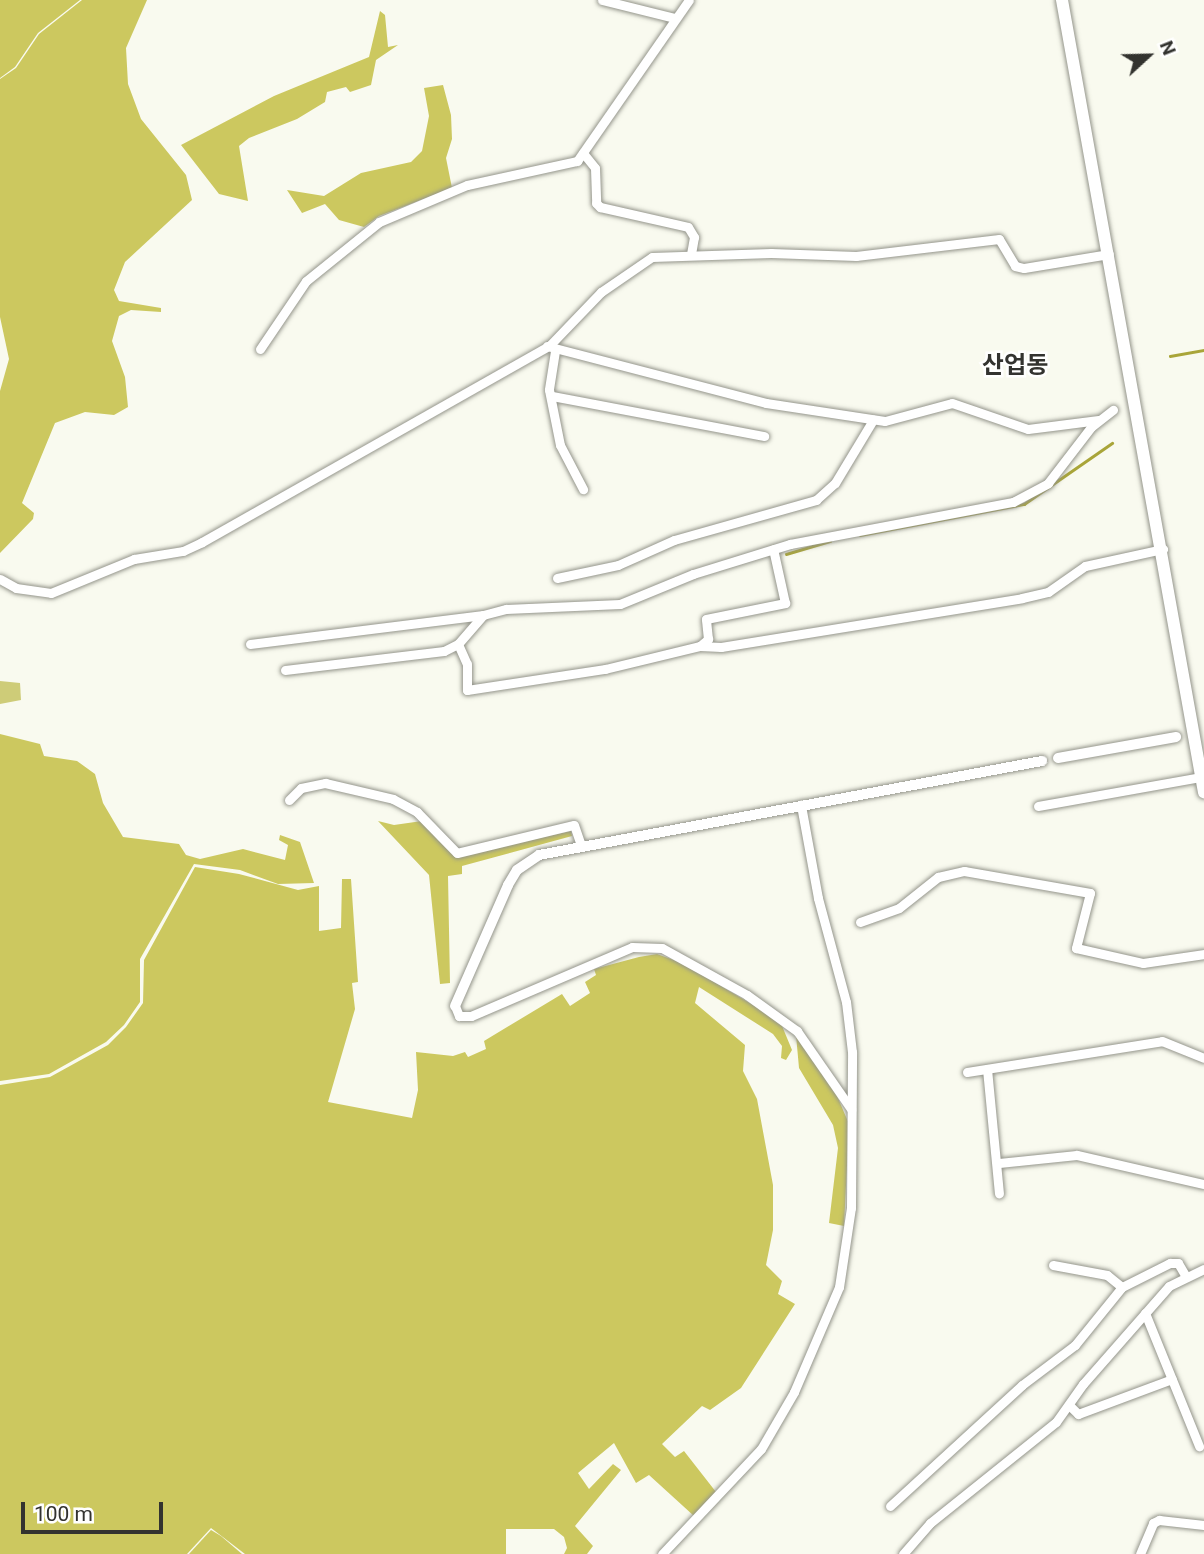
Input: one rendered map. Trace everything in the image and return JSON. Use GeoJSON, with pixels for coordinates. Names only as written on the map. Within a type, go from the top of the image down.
{"type":"FeatureCollection","features":[{"type":"Feature","properties":{"kind":"main road"},"geometry":{"type":"LineString","coordinates":[[1062,0],[1163,549],[1204,792]]}},
{"type":"Feature","properties":{"kind":"street"},"geometry":{"type":"LineString","coordinates":[[603,0],[676,18]]}},
{"type":"Feature","properties":{"kind":"street"},"geometry":{"type":"LineString","coordinates":[[260,349],[306,281],[379,222],[467,185],[570,164],[583,153],[689,0]]}},
{"type":"Feature","properties":{"kind":"street"},"geometry":{"type":"LineString","coordinates":[[583,153],[595,168],[596,203],[688,227],[694,237],[691,254]]}},
{"type":"Feature","properties":{"kind":"street"},"geometry":{"type":"LineString","coordinates":[[0,579],[16,588],[51,593],[147,555],[183,551],[551,348],[638,263],[659,256],[856,256],[999,239],[1015,266],[1024,268],[1110,254]]}},
{"type":"Feature","properties":{"kind":"street"},"geometry":{"type":"LineString","coordinates":[[551,348],[552,396],[560,445],[583,489]]}},
{"type":"Feature","properties":{"kind":"street"},"geometry":{"type":"LineString","coordinates":[[551,348],[766,403],[873,419],[893,420],[952,403],[1028,429],[1100,420]]}},
{"type":"Feature","properties":{"kind":"street"},"geometry":{"type":"LineString","coordinates":[[552,396],[764,436]]}},
{"type":"Feature","properties":{"kind":"street"},"geometry":{"type":"LineString","coordinates":[[250,644],[483,615],[506,609],[620,604],[692,574],[773,549],[1029,496],[1048,483],[1100,420],[1113,410]]}},
{"type":"Feature","properties":{"kind":"street"},"geometry":{"type":"LineString","coordinates":[[557,578],[618,565],[674,540],[816,500],[835,483],[873,419]]}},
{"type":"Feature","properties":{"kind":"street"},"geometry":{"type":"LineString","coordinates":[[699,646],[708,639],[706,619],[785,603],[773,549]]}},
{"type":"Feature","properties":{"kind":"street"},"geometry":{"type":"LineString","coordinates":[[458,644],[467,664],[467,690],[605,669],[699,646],[721,647],[1022,598],[1048,592],[1086,566],[1163,549]]}},
{"type":"Feature","properties":{"kind":"street"},"geometry":{"type":"LineString","coordinates":[[285,670],[433,653],[458,644],[483,615]]}},
{"type":"Feature","properties":{"kind":"street"},"geometry":{"type":"LineString","coordinates":[[1058,758],[1176,737]]}},
{"type":"Feature","properties":{"kind":"street"},"geometry":{"type":"LineString","coordinates":[[852,1110],[797,1031],[730,985],[662,948],[632,947],[471,1016],[460,1016],[455,1006],[517,870],[555,849],[1042,761]]}},
{"type":"Feature","properties":{"kind":"street"},"geometry":{"type":"LineString","coordinates":[[1038,806],[1201,777]]}},
{"type":"Feature","properties":{"kind":"street"},"geometry":{"type":"LineString","coordinates":[[289,800],[301,788],[325,783],[393,799],[417,812],[457,853],[574,825],[581,845]]}},
{"type":"Feature","properties":{"kind":"street"},"geometry":{"type":"LineString","coordinates":[[662,1554],[761,1448],[785,1411],[831,1310],[852,1208],[852,1110],[846,1002],[818,898],[801,804]]}},
{"type":"Feature","properties":{"kind":"street"},"geometry":{"type":"LineString","coordinates":[[860,922],[900,908],[938,877],[964,871],[1090,892],[1076,948],[1143,963],[1204,954]]}},
{"type":"Feature","properties":{"kind":"street"},"geometry":{"type":"LineString","coordinates":[[967,1072],[1162,1041],[1204,1058]]}},
{"type":"Feature","properties":{"kind":"street"},"geometry":{"type":"LineString","coordinates":[[988,1069],[999,1163],[999,1193]]}},
{"type":"Feature","properties":{"kind":"street"},"geometry":{"type":"LineString","coordinates":[[999,1163],[1077,1155],[1204,1184]]}},
{"type":"Feature","properties":{"kind":"street"},"geometry":{"type":"LineString","coordinates":[[890,1506],[1022,1385],[1075,1345],[1122,1287],[1170,1263],[1178,1263],[1185,1275]]}},
{"type":"Feature","properties":{"kind":"street"},"geometry":{"type":"LineString","coordinates":[[1053,1265],[1107,1275],[1122,1287]]}},
{"type":"Feature","properties":{"kind":"street"},"geometry":{"type":"LineString","coordinates":[[903,1554],[911,1540],[1034,1441],[1069,1405],[1145,1313],[1185,1275],[1204,1269]]}},
{"type":"Feature","properties":{"kind":"street"},"geometry":{"type":"LineString","coordinates":[[1145,1313],[1199,1446]]}},
{"type":"Feature","properties":{"kind":"street"},"geometry":{"type":"LineString","coordinates":[[1069,1405],[1078,1414],[1172,1379]]}},
{"type":"Feature","properties":{"kind":"street"},"geometry":{"type":"LineString","coordinates":[[1140,1554],[1153,1523],[1159,1520],[1204,1525]]}},
{"type":"Feature","properties":{"kind":"shaded area"},"geometry":{"type":"Polygon","coordinates":[[[0,0],[80,0],[38,33],[15,67],[0,78],[0,0]]]}},
{"type":"Feature","properties":{"kind":"shaded area"},"geometry":{"type":"Polygon","coordinates":[[[82,0],[147,0],[126,48],[128,84],[141,119],[186,175],[192,200],[125,262],[114,290],[119,301],[161,308],[161,312],[131,310],[119,316],[112,341],[125,377],[128,407],[114,415],[85,412],[55,423],[22,503],[34,513],[33,519],[0,553],[0,391],[9,359],[0,317],[0,79],[16,68],[39,34],[82,0]]]}},
{"type":"Feature","properties":{"kind":"shaded area"},"geometry":{"type":"Polygon","coordinates":[[[380,11],[385,15],[388,47],[398,45],[376,60],[371,85],[350,92],[346,87],[327,92],[325,102],[297,119],[249,138],[239,146],[248,201],[219,194],[181,145],[274,96],[369,57],[380,11]]]}},
{"type":"Feature","properties":{"kind":"shaded area"},"geometry":{"type":"Polygon","coordinates":[[[443,85],[451,115],[452,139],[446,158],[452,188],[379,216],[364,227],[339,220],[325,204],[302,213],[287,190],[324,196],[361,173],[411,162],[422,151],[429,116],[424,88],[443,85]]]}},
{"type":"Feature","properties":{"kind":"shaded area"},"geometry":{"type":"Polygon","coordinates":[[[0,681],[20,683],[21,700],[0,704],[0,681]]]}},
{"type":"Feature","properties":{"kind":"shaded area"},"geometry":{"type":"Polygon","coordinates":[[[0,734],[40,744],[44,756],[77,761],[95,774],[103,803],[123,837],[179,844],[186,855],[200,859],[243,849],[285,860],[288,845],[279,840],[280,835],[300,842],[314,883],[278,884],[240,870],[194,864],[140,959],[140,1002],[124,1025],[106,1042],[49,1074],[0,1081],[0,734]]]}},
{"type":"Feature","properties":{"kind":"shaded area"},"geometry":{"type":"Polygon","coordinates":[[[378,821],[394,825],[422,821],[456,856],[571,831],[572,836],[462,866],[462,874],[448,876],[450,983],[440,984],[429,875],[378,821]]]}},
{"type":"Feature","properties":{"kind":"shaded area"},"geometry":{"type":"Polygon","coordinates":[[[195,867],[239,874],[298,890],[319,886],[319,931],[341,928],[342,879],[351,879],[358,982],[352,983],[355,1009],[328,1102],[412,1118],[418,1090],[416,1052],[453,1056],[465,1052],[468,1057],[486,1049],[484,1041],[562,994],[570,1006],[590,993],[585,982],[596,975],[594,969],[639,957],[657,954],[682,963],[780,1021],[792,1050],[786,1060],[781,1058],[782,1046],[773,1034],[699,987],[695,1003],[745,1045],[743,1071],[757,1099],[773,1185],[773,1230],[766,1265],[782,1281],[778,1294],[795,1304],[741,1388],[710,1410],[702,1406],[662,1444],[675,1457],[684,1451],[716,1492],[694,1516],[649,1475],[636,1483],[614,1443],[578,1473],[589,1489],[613,1464],[621,1470],[575,1526],[593,1546],[587,1554],[564,1554],[567,1548],[564,1537],[554,1529],[506,1529],[506,1554],[245,1554],[211,1528],[187,1554],[0,1554],[0,1085],[50,1077],[108,1045],[126,1027],[143,1003],[144,960],[195,867]]]}},
{"type":"Feature","properties":{"kind":"shaded area"},"geometry":{"type":"Polygon","coordinates":[[[796,1035],[835,1091],[849,1124],[844,1226],[829,1223],[838,1148],[833,1125],[799,1068],[796,1035]]]}},
{"type":"Feature","properties":{"kind":"shaded area"},"geometry":{"type":"Polygon","coordinates":[[[211,1530],[221,1536],[242,1554],[189,1554],[211,1530]]]}},
{"type":"Feature","properties":{"kind":"waterway"},"geometry":{"type":"LineString","coordinates":[[1170,356],[1204,350]]}},
{"type":"Feature","properties":{"kind":"waterway"},"geometry":{"type":"LineString","coordinates":[[860,535],[1024,504],[1112,443]]}},
{"type":"Feature","properties":{"kind":"waterway"},"geometry":{"type":"LineString","coordinates":[[786,554],[830,541]]}},
{"type":"Feature","properties":{"kind":"district","name":"산업동"},"geometry":{"type":"Point","coordinates":[1015,366]}}]}
